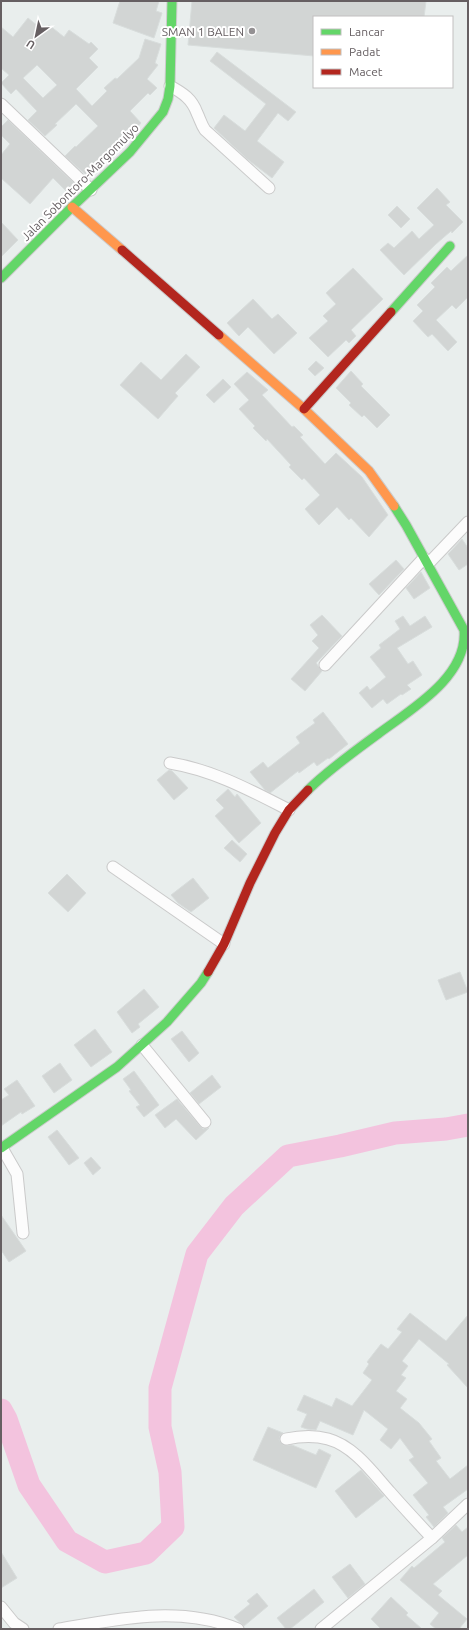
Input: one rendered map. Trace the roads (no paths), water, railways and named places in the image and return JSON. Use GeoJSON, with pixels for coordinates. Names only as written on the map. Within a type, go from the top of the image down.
{"type":"FeatureCollection","features":[{"type":"Feature","properties":{"kind":"street","name":"Jalan Sobontoro-Margomulyo"},"geometry":{"type":"LineString","coordinates":[[1,278],[130,152],[163,112],[168,99],[170,86],[172,1]]}},
{"type":"Feature","properties":{"kind":"street"},"geometry":{"type":"LineString","coordinates":[[170,86],[189,99],[198,115],[200,123],[210,134],[269,188]]}},
{"type":"Feature","properties":{"kind":"street"},"geometry":{"type":"LineString","coordinates":[[1,104],[91,190]]}},
{"type":"Feature","properties":{"kind":"street"},"geometry":{"type":"LineString","coordinates":[[23,1233],[17,1174],[1,1148],[116,1067],[167,1022],[193,994],[212,967],[224,944],[250,883],[275,833],[289,810],[313,785],[417,706],[438,686],[455,666],[464,645],[465,633],[426,561],[377,481],[344,446],[304,409],[72,207]]}},
{"type":"Feature","properties":{"kind":"street"},"geometry":{"type":"LineString","coordinates":[[304,409],[450,246]]}},
{"type":"Feature","properties":{"kind":"street"},"geometry":{"type":"LineString","coordinates":[[324,666],[426,561],[468,522]]}},
{"type":"Feature","properties":{"kind":"street"},"geometry":{"type":"LineString","coordinates":[[170,764],[188,766],[222,777],[289,810]]}},
{"type":"Feature","properties":{"kind":"street"},"geometry":{"type":"LineString","coordinates":[[113,867],[224,944]]}},
{"type":"Feature","properties":{"kind":"street"},"geometry":{"type":"LineString","coordinates":[[142,1045],[205,1122]]}},
{"type":"Feature","properties":{"kind":"street"},"geometry":{"type":"LineString","coordinates":[[286,1439],[315,1436],[328,1438],[345,1447],[373,1472],[432,1538]]}},
{"type":"Feature","properties":{"kind":"street"},"geometry":{"type":"LineString","coordinates":[[321,1629],[432,1538],[468,1504]]}},
{"type":"Feature","properties":{"kind":"street"},"geometry":{"type":"LineString","coordinates":[[1,1608],[14,1623],[23,1629]]}},
{"type":"Feature","properties":{"kind":"street"},"geometry":{"type":"LineString","coordinates":[[59,1629],[114,1620],[162,1615],[204,1619],[230,1628]]}},
{"type":"Feature","properties":{"kind":"waterway"},"geometry":{"type":"LineString","coordinates":[[1,1410],[6,1419],[29,1485],[67,1541],[105,1562],[146,1553],[173,1527],[170,1472],[160,1427],[160,1388],[197,1254],[234,1206],[288,1156],[395,1133],[446,1129],[468,1125]]}},
{"type":"Feature","properties":{"kind":"place","name":"SMAN 1 BALEN"},"geometry":{"type":"Point","coordinates":[252,31]}}]}
